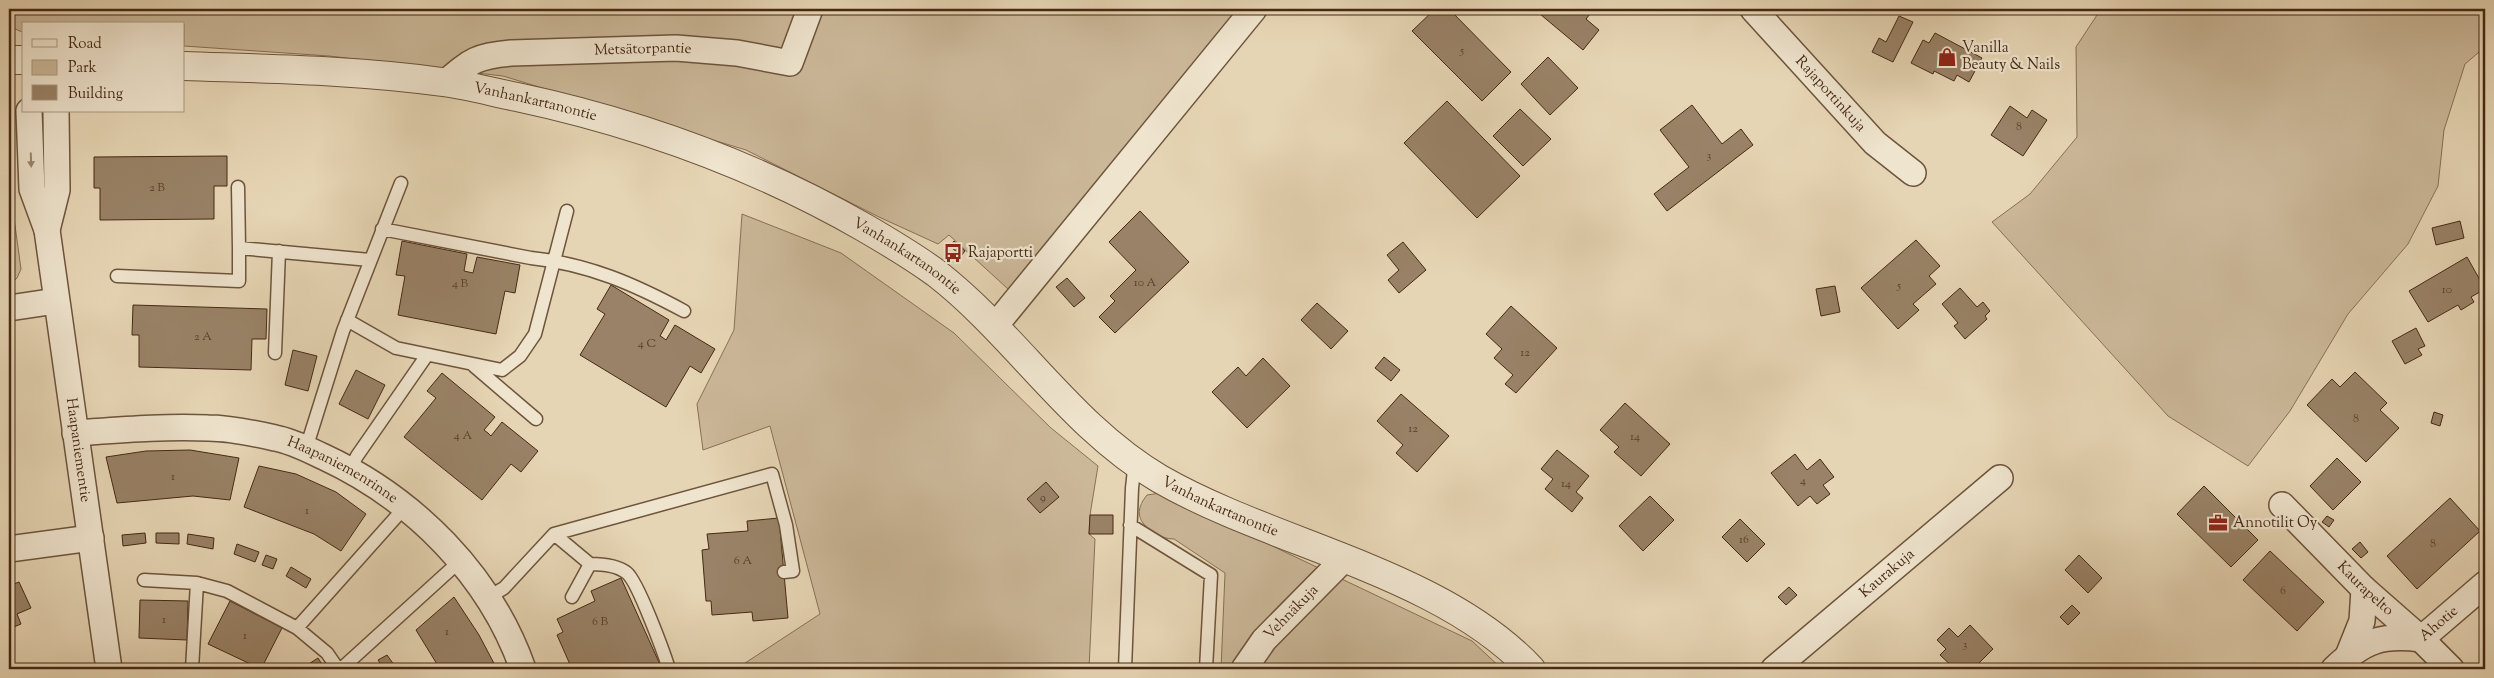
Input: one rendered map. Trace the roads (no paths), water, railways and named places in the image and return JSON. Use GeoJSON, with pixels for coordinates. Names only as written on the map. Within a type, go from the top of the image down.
{"type":"FeatureCollection","features":[{"type":"Feature","properties":{"kind":"street","name":"Metsätorpantie"},"geometry":{"type":"LineString","coordinates":[[446,82],[473,60],[489,55],[511,52],[676,48],[737,53],[790,63],[810,9]]}},
{"type":"Feature","properties":{"kind":"street"},"geometry":{"type":"LineString","coordinates":[[995,326],[1254,9]]}},
{"type":"Feature","properties":{"kind":"street","name":"Rajaportinkuja"},"geometry":{"type":"LineString","coordinates":[[1753,9],[1875,143],[1913,173]]}},
{"type":"Feature","properties":{"kind":"street"},"geometry":{"type":"LineString","coordinates":[[9,60],[22,60]]}},
{"type":"Feature","properties":{"kind":"street","name":"Vanhankartanontie"},"geometry":{"type":"LineString","coordinates":[[185,66],[376,74],[446,82],[553,105],[653,133],[746,168],[834,210],[887,241],[934,272],[995,326],[1063,400],[1110,444],[1158,478],[1228,513],[1402,583],[1485,631],[1531,669]]}},
{"type":"Feature","properties":{"kind":"street","name":"Haapaniementie"},"geometry":{"type":"LineString","coordinates":[[29,112],[32,189],[47,230],[109,669]]}},
{"type":"Feature","properties":{"kind":"street","name":"Haapaniementie"},"geometry":{"type":"LineString","coordinates":[[47,230],[57,190],[56,112]]}},
{"type":"Feature","properties":{"kind":"street"},"geometry":{"type":"LineString","coordinates":[[9,308],[56,301]]}},
{"type":"Feature","properties":{"kind":"street","name":"Haapaniemenrinne"},"geometry":{"type":"LineString","coordinates":[[75,433],[209,428],[277,438],[350,469],[405,507],[435,532],[461,560],[489,597],[517,652],[523,669]]}},
{"type":"Feature","properties":{"kind":"street","name":"Kaurakuja"},"geometry":{"type":"LineString","coordinates":[[1774,669],[2000,478]]}},
{"type":"Feature","properties":{"kind":"street","name":"Kaurapelto"},"geometry":{"type":"LineString","coordinates":[[2282,505],[2364,589],[2421,639],[2451,669]]}},
{"type":"Feature","properties":{"kind":"street"},"geometry":{"type":"LineString","coordinates":[[9,550],[91,538]]}},
{"type":"Feature","properties":{"kind":"street","name":"Vehnäkuja"},"geometry":{"type":"LineString","coordinates":[[1244,669],[1264,640],[1344,560]]}},
{"type":"Feature","properties":{"kind":"street","name":"Ahotie"},"geometry":{"type":"LineString","coordinates":[[2341,662],[2374,640],[2396,636],[2421,639],[2485,584]]}},
{"type":"Feature","properties":{"kind":"street"},"geometry":{"type":"LineString","coordinates":[[2341,662],[2362,621],[2364,589]]}},
{"type":"Feature","properties":{"kind":"lane"},"geometry":{"type":"LineString","coordinates":[[304,448],[310,436],[347,320],[401,183]]}},
{"type":"Feature","properties":{"kind":"lane"},"geometry":{"type":"LineString","coordinates":[[117,276],[239,281],[238,187]]}},
{"type":"Feature","properties":{"kind":"lane"},"geometry":{"type":"LineString","coordinates":[[347,320],[396,348],[502,370],[520,356],[535,334],[567,211]]}},
{"type":"Feature","properties":{"kind":"lane"},"geometry":{"type":"LineString","coordinates":[[382,229],[600,271],[684,311]]}},
{"type":"Feature","properties":{"kind":"lane"},"geometry":{"type":"LineString","coordinates":[[239,248],[370,260]]}},
{"type":"Feature","properties":{"kind":"lane"},"geometry":{"type":"LineString","coordinates":[[274,353],[279,252]]}},
{"type":"Feature","properties":{"kind":"lane"},"geometry":{"type":"LineString","coordinates":[[350,469],[356,456],[427,355]]}},
{"type":"Feature","properties":{"kind":"lane"},"geometry":{"type":"LineString","coordinates":[[472,364],[536,419]]}},
{"type":"Feature","properties":{"kind":"lane"},"geometry":{"type":"LineString","coordinates":[[1125,669],[1130,525],[1135,461]]}},
{"type":"Feature","properties":{"kind":"lane"},"geometry":{"type":"LineString","coordinates":[[489,597],[504,588],[554,534],[772,474],[786,524],[793,571],[784,572]]}},
{"type":"Feature","properties":{"kind":"lane"},"geometry":{"type":"LineString","coordinates":[[298,628],[405,507]]}},
{"type":"Feature","properties":{"kind":"lane"},"geometry":{"type":"LineString","coordinates":[[1130,525],[1211,575],[1206,669]]}},
{"type":"Feature","properties":{"kind":"lane"},"geometry":{"type":"LineString","coordinates":[[554,534],[590,564],[606,564],[628,573],[642,599],[669,669]]}},
{"type":"Feature","properties":{"kind":"lane"},"geometry":{"type":"LineString","coordinates":[[144,580],[197,583],[227,591],[298,628],[327,653],[340,669],[461,560]]}},
{"type":"Feature","properties":{"kind":"lane"},"geometry":{"type":"LineString","coordinates":[[572,597],[590,564]]}},
{"type":"Feature","properties":{"kind":"lane"},"geometry":{"type":"LineString","coordinates":[[192,669],[197,583]]}},
{"type":"Feature","properties":{"kind":"place","name":"Vanilla Beauty & Nails"},"geometry":{"type":"Point","coordinates":[1947,57]}},
{"type":"Feature","properties":{"kind":"place","name":"Rajaportti"},"geometry":{"type":"Point","coordinates":[953,253]}},
{"type":"Feature","properties":{"kind":"place","name":"Annotilit Oy"},"geometry":{"type":"Point","coordinates":[2218,523]}}]}
